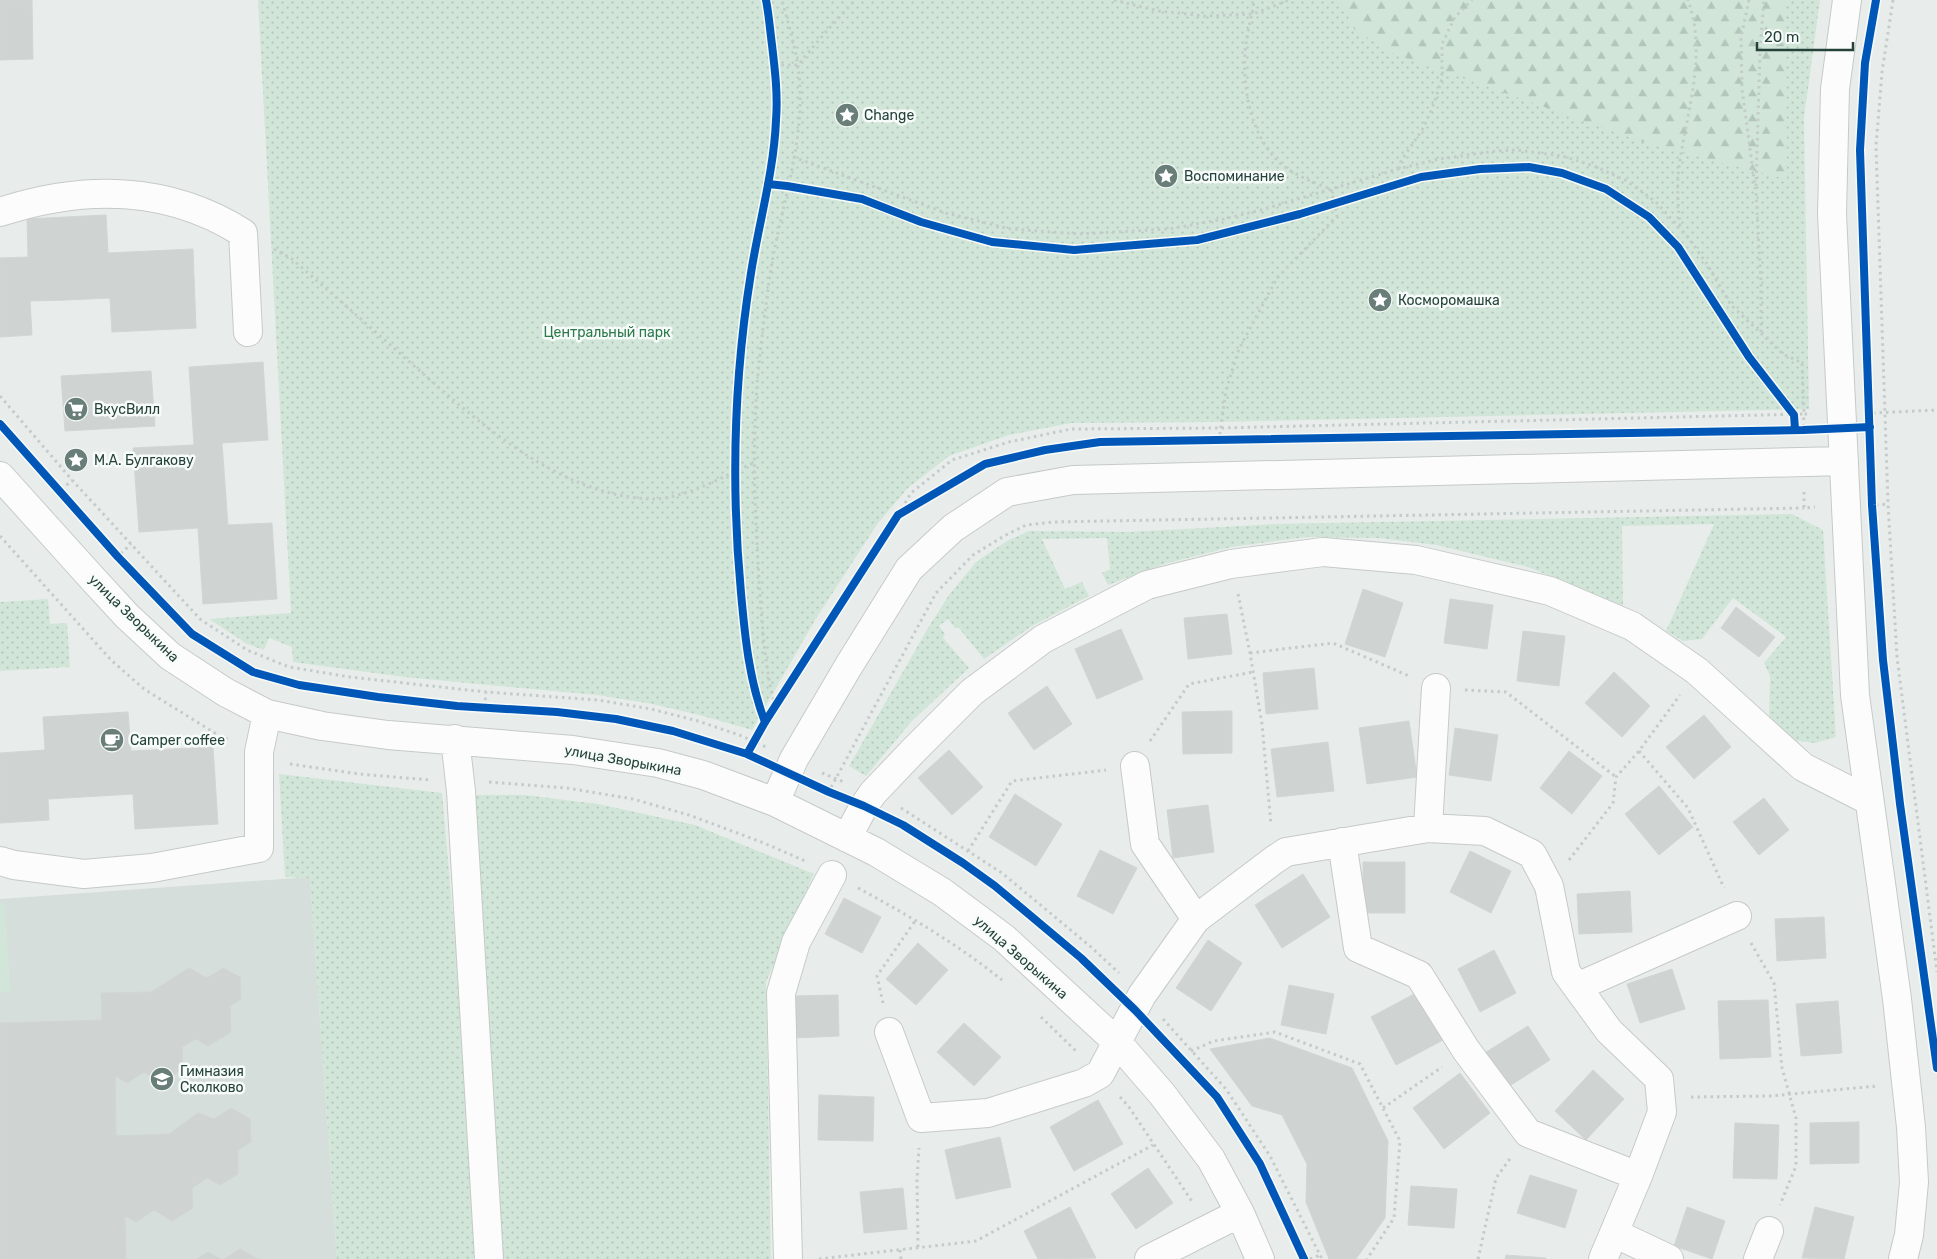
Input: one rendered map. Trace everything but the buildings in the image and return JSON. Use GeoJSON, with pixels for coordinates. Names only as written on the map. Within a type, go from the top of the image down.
{"type":"FeatureCollection","features":[{"type":"Feature","properties":{"kind":"street"},"geometry":{"type":"LineString","coordinates":[[1847,0],[1835,89],[1832,214],[1855,695],[1897,999],[1911,1128],[1914,1182],[1910,1235],[1903,1259]]}},
{"type":"Feature","properties":{"kind":"street"},"geometry":{"type":"LineString","coordinates":[[0,212],[26,203],[85,193],[135,194],[184,204],[231,225],[243,233],[248,332]]}},
{"type":"Feature","properties":{"kind":"street"},"geometry":{"type":"LineString","coordinates":[[775,802],[794,759],[909,569],[953,528],[1007,492],[1073,480],[1844,461]]}},
{"type":"Feature","properties":{"kind":"street","name":"улица Зворыкина"},"geometry":{"type":"LineString","coordinates":[[0,476],[104,591],[170,656],[225,692],[267,714],[322,726],[378,734],[573,750],[658,763],[703,775],[775,802],[876,852],[942,892],[996,933],[1117,1042],[1162,1094],[1211,1159],[1240,1212],[1260,1259]]}},
{"type":"Feature","properties":{"kind":"street"},"geometry":{"type":"LineString","coordinates":[[847,838],[873,793],[914,750],[972,692],[1043,638],[1147,586],[1231,564],[1323,552],[1416,560],[1550,591],[1632,626],[1697,671],[1803,767],[1868,800]]}},
{"type":"Feature","properties":{"kind":"street"},"geometry":{"type":"LineString","coordinates":[[1428,828],[1436,688]]}},
{"type":"Feature","properties":{"kind":"street"},"geometry":{"type":"LineString","coordinates":[[0,861],[14,865],[84,874],[152,868],[259,848],[259,752],[267,714]]}},
{"type":"Feature","properties":{"kind":"street"},"geometry":{"type":"LineString","coordinates":[[456,739],[489,1259]]}},
{"type":"Feature","properties":{"kind":"street"},"geometry":{"type":"LineString","coordinates":[[1135,766],[1145,844],[1196,919]]}},
{"type":"Feature","properties":{"kind":"street"},"geometry":{"type":"LineString","coordinates":[[889,1032],[921,1118],[988,1113],[1084,1083],[1100,1074],[1142,995],[1196,919],[1286,852],[1428,828],[1485,831],[1532,854],[1549,886],[1566,972],[1609,1031],[1659,1079],[1662,1112],[1638,1176],[1602,1259]]}},
{"type":"Feature","properties":{"kind":"street"},"geometry":{"type":"LineString","coordinates":[[1342,842],[1358,948],[1419,975],[1466,1050],[1528,1133],[1638,1176]]}},
{"type":"Feature","properties":{"kind":"street"},"geometry":{"type":"LineString","coordinates":[[788,1259],[782,993],[796,942],[832,875]]}},
{"type":"Feature","properties":{"kind":"street"},"geometry":{"type":"LineString","coordinates":[[1577,987],[1737,916]]}},
{"type":"Feature","properties":{"kind":"street"},"geometry":{"type":"LineString","coordinates":[[1148,1259],[1240,1212]]}},
{"type":"Feature","properties":{"kind":"street"},"geometry":{"type":"LineString","coordinates":[[1758,1259],[1769,1231]]}},
{"type":"Feature","properties":{"kind":"street"},"geometry":{"type":"LineString","coordinates":[[1614,1233],[1669,1259]]}},
{"type":"Feature","properties":{"kind":"path"},"geometry":{"type":"LineString","coordinates":[[775,706],[770,688],[762,624],[756,521],[754,425],[768,290],[776,234],[793,156],[800,93],[798,65],[782,0]]}},
{"type":"Feature","properties":{"kind":"path"},"geometry":{"type":"LineString","coordinates":[[774,56],[775,69],[798,65],[855,0]]}},
{"type":"Feature","properties":{"kind":"path"},"geometry":{"type":"LineString","coordinates":[[1114,0],[1159,10],[1204,16],[1253,14],[1289,0]]}},
{"type":"Feature","properties":{"kind":"path"},"geometry":{"type":"LineString","coordinates":[[1254,0],[1246,48],[1245,72],[1248,106],[1258,134],[1277,161],[1308,180],[1330,189]]}},
{"type":"Feature","properties":{"kind":"path"},"geometry":{"type":"LineString","coordinates":[[1398,169],[1401,161],[1422,130],[1432,109],[1442,80],[1442,44],[1455,17],[1472,0]]}},
{"type":"Feature","properties":{"kind":"path"},"geometry":{"type":"LineString","coordinates":[[1680,226],[1677,193],[1679,162],[1693,91],[1697,40],[1688,0]]}},
{"type":"Feature","properties":{"kind":"path"},"geometry":{"type":"LineString","coordinates":[[1749,0],[1742,37],[1742,89],[1756,194],[1761,281],[1761,334]]}},
{"type":"Feature","properties":{"kind":"path"},"geometry":{"type":"LineString","coordinates":[[1756,194],[1760,51],[1764,0]]}},
{"type":"Feature","properties":{"kind":"path"},"geometry":{"type":"LineString","coordinates":[[1893,0],[1882,72],[1876,146],[1884,413],[1897,657],[1937,972]]}},
{"type":"Feature","properties":{"kind":"path"},"geometry":{"type":"LineString","coordinates":[[793,156],[946,213],[1010,229],[1040,233],[1078,234],[1169,229],[1262,210],[1398,169],[1439,159],[1517,150],[1562,156],[1594,166],[1627,181],[1656,202],[1680,226],[1707,264],[1731,305],[1783,354],[1802,363],[1804,414],[1794,422]]}},
{"type":"Feature","properties":{"kind":"path"},"geometry":{"type":"LineString","coordinates":[[777,185],[796,187]]}},
{"type":"Feature","properties":{"kind":"path"},"geometry":{"type":"LineString","coordinates":[[1219,441],[1219,428],[1226,390],[1239,349],[1277,278],[1337,216],[1330,189]]}},
{"type":"Feature","properties":{"kind":"path"},"geometry":{"type":"LineString","coordinates":[[1326,205],[1344,199]]}},
{"type":"Feature","properties":{"kind":"path"},"geometry":{"type":"LineString","coordinates":[[243,233],[292,259],[480,422],[533,460],[598,490],[650,499],[684,494],[756,462]]}},
{"type":"Feature","properties":{"kind":"path"},"geometry":{"type":"LineString","coordinates":[[892,524],[911,492],[952,460],[1009,442],[1071,429],[1794,422],[1842,428],[1870,427],[1869,404]]}},
{"type":"Feature","properties":{"kind":"path"},"geometry":{"type":"LineString","coordinates":[[1788,407],[1794,422]]}},
{"type":"Feature","properties":{"kind":"path"},"geometry":{"type":"LineString","coordinates":[[1870,413],[1937,410]]}},
{"type":"Feature","properties":{"kind":"path"},"geometry":{"type":"LineString","coordinates":[[1209,441],[1229,441]]}},
{"type":"Feature","properties":{"kind":"path"},"geometry":{"type":"LineString","coordinates":[[736,461],[736,480]]}},
{"type":"Feature","properties":{"kind":"path"},"geometry":{"type":"LineString","coordinates":[[52,482],[66,498]]}},
{"type":"Feature","properties":{"kind":"path"},"geometry":{"type":"LineString","coordinates":[[1872,495],[1872,515]]}},
{"type":"Feature","properties":{"kind":"path"},"geometry":{"type":"LineString","coordinates":[[898,515],[911,507]]}},
{"type":"Feature","properties":{"kind":"path"},"geometry":{"type":"LineString","coordinates":[[0,536],[111,660],[144,689],[218,735],[288,764],[359,774],[567,788],[633,799],[690,815],[796,856],[832,875],[915,921],[969,954],[1003,982]]}},
{"type":"Feature","properties":{"kind":"path"},"geometry":{"type":"LineString","coordinates":[[112,550],[124,563]]}},
{"type":"Feature","properties":{"kind":"path"},"geometry":{"type":"LineString","coordinates":[[1231,564],[1250,653],[1262,724],[1274,860]]}},
{"type":"Feature","properties":{"kind":"path"},"geometry":{"type":"LineString","coordinates":[[1250,653],[1333,643],[1436,688],[1506,692],[1616,777]]}},
{"type":"Feature","properties":{"kind":"path"},"geometry":{"type":"LineString","coordinates":[[1549,886],[1613,803],[1616,777],[1639,751],[1697,671]]}},
{"type":"Feature","properties":{"kind":"path"},"geometry":{"type":"LineString","coordinates":[[968,851],[1012,781],[1135,766],[1189,684],[1253,672]]}},
{"type":"Feature","properties":{"kind":"path"},"geometry":{"type":"LineString","coordinates":[[770,714],[780,698]]}},
{"type":"Feature","properties":{"kind":"path"},"geometry":{"type":"LineString","coordinates":[[474,707],[492,709]]}},
{"type":"Feature","properties":{"kind":"path"},"geometry":{"type":"LineString","coordinates":[[750,747],[757,735]]}},
{"type":"Feature","properties":{"kind":"path"},"geometry":{"type":"LineString","coordinates":[[1639,751],[1688,808],[1737,916],[1774,983],[1782,1068],[1796,1118],[1796,1166],[1769,1231]]}},
{"type":"Feature","properties":{"kind":"path"},"geometry":{"type":"LineString","coordinates":[[788,774],[864,806]]}},
{"type":"Feature","properties":{"kind":"path"},"geometry":{"type":"LineString","coordinates":[[889,1032],[877,976],[915,921]]}},
{"type":"Feature","properties":{"kind":"path"},"geometry":{"type":"LineString","coordinates":[[1037,1013],[1100,1074],[1129,1107],[1153,1145],[1187,1192],[1208,1230]]}},
{"type":"Feature","properties":{"kind":"path"},"geometry":{"type":"LineString","coordinates":[[1192,1050],[1214,1041],[1275,1032],[1360,1064],[1400,1141],[1394,1218],[1367,1259]]}},
{"type":"Feature","properties":{"kind":"path"},"geometry":{"type":"LineString","coordinates":[[1383,1108],[1466,1050]]}},
{"type":"Feature","properties":{"kind":"path"},"geometry":{"type":"LineString","coordinates":[[1662,1098],[1789,1095],[1886,1085]]}},
{"type":"Feature","properties":{"kind":"path"},"geometry":{"type":"LineString","coordinates":[[918,1247],[917,1179],[921,1118]]}},
{"type":"Feature","properties":{"kind":"path"},"geometry":{"type":"LineString","coordinates":[[1478,1259],[1496,1178],[1528,1133]]}},
{"type":"Feature","properties":{"kind":"path"},"geometry":{"type":"LineString","coordinates":[[815,1259],[976,1241],[1153,1145]]}},
{"type":"Feature","properties":{"kind":"path"},"geometry":{"type":"LineString","coordinates":[[900,1250],[901,1259]]}},
{"type":"Feature","properties":{"kind":"path"},"geometry":{"type":"LineString","coordinates":[[1310,1259],[1321,1255]]}},
{"type":"Feature","properties":{"kind":"shaded area","name":"Гимназия Сколково"},"geometry":{"type":"Polygon","coordinates":[[[310,877],[337,1259],[0,1259],[0,899],[310,877]]]}},
{"type":"Feature","properties":{"kind":"green space","name":"Центральный парк"},"geometry":{"type":"Polygon","coordinates":[[[258,0],[1820,0],[1804,118],[1809,409],[1214,422],[1071,423],[1009,435],[949,456],[908,488],[878,523],[815,620],[752,730],[652,704],[597,695],[404,677],[293,662],[292,647],[269,638],[264,650],[247,644],[209,619],[291,613],[258,0]]]}},
{"type":"Feature","properties":{"kind":"green space"},"geometry":{"type":"Polygon","coordinates":[[[1340,0],[1786,0],[1787,179],[1652,145],[1392,53],[1354,29],[1340,0]]]}},
{"type":"Feature","properties":{"kind":"green space"},"geometry":{"type":"Polygon","coordinates":[[[1792,514],[1823,530],[1836,737],[1815,743],[1791,740],[1769,717],[1770,676],[1764,663],[1786,637],[1733,598],[1702,639],[1683,641],[1666,631],[1714,524],[1622,526],[1623,606],[1528,567],[1436,545],[1379,538],[1307,537],[1231,547],[1164,564],[1108,585],[1102,573],[1110,569],[1107,538],[1042,539],[1065,589],[1082,582],[1089,596],[1032,626],[984,659],[958,627],[955,628],[948,619],[939,626],[945,634],[943,638],[969,668],[912,721],[866,776],[849,766],[949,595],[976,562],[1007,541],[1029,531],[1129,532],[1275,524],[1792,514]]]}},
{"type":"Feature","properties":{"kind":"green space"},"geometry":{"type":"Polygon","coordinates":[[[48,599],[50,624],[67,623],[70,667],[0,671],[0,602],[48,599]]]}},
{"type":"Feature","properties":{"kind":"green space"},"geometry":{"type":"Polygon","coordinates":[[[279,774],[442,793],[456,951],[476,1259],[337,1259],[310,878],[285,877],[279,774]]]}},
{"type":"Feature","properties":{"kind":"green space"},"geometry":{"type":"Polygon","coordinates":[[[474,795],[525,795],[598,804],[695,825],[814,874],[766,982],[771,1259],[501,1259],[474,795]]]}},
{"type":"Feature","properties":{"kind":"green space"},"geometry":{"type":"Polygon","coordinates":[[[0,904],[5,904],[10,992],[0,992],[0,904]]]}},
{"type":"Feature","properties":{"kind":"cycle path"},"geometry":{"type":"LineString","coordinates":[[765,722],[751,674],[744,626],[738,553],[735,472],[738,392],[745,313],[775,139],[777,101],[766,0]]}},
{"type":"Feature","properties":{"kind":"cycle path"},"geometry":{"type":"LineString","coordinates":[[1876,0],[1865,63],[1860,150],[1872,505],[1883,660],[1900,804],[1937,1068]]}},
{"type":"Feature","properties":{"kind":"cycle path"},"geometry":{"type":"LineString","coordinates":[[768,184],[862,199],[921,222],[992,242],[1074,250],[1197,240],[1300,214],[1421,177],[1480,169],[1529,167],[1562,173],[1606,189],[1649,217],[1678,247],[1749,357],[1794,415],[1795,429]]}},
{"type":"Feature","properties":{"kind":"cycle path"},"geometry":{"type":"LineString","coordinates":[[0,424],[118,557],[192,634],[253,672],[299,685],[378,697],[457,706],[557,712],[616,719],[673,731],[747,754],[864,806],[903,825],[963,863],[995,886],[1081,958],[1135,1010],[1217,1097],[1260,1164],[1304,1259]]}},
{"type":"Feature","properties":{"kind":"cycle path"},"geometry":{"type":"LineString","coordinates":[[747,754],[765,722],[898,515],[985,464],[1045,450],[1100,442],[1803,430],[1870,427]]}},
{"type":"Feature","properties":{"kind":"place","name":"Change"},"geometry":{"type":"Point","coordinates":[847,115]}},
{"type":"Feature","properties":{"kind":"place","name":"Воспоминание"},"geometry":{"type":"Point","coordinates":[1166,176]}},
{"type":"Feature","properties":{"kind":"place","name":"Косморомашка"},"geometry":{"type":"Point","coordinates":[1380,300]}},
{"type":"Feature","properties":{"kind":"place","name":"ВкусВилл"},"geometry":{"type":"Point","coordinates":[76,409]}},
{"type":"Feature","properties":{"kind":"place","name":"М.А. Булгакову"},"geometry":{"type":"Point","coordinates":[76,460]}},
{"type":"Feature","properties":{"kind":"place","name":"Camper coffee"},"geometry":{"type":"Point","coordinates":[112,740]}},
{"type":"Feature","properties":{"kind":"place","name":"Гимназия Сколково"},"geometry":{"type":"Point","coordinates":[162,1079]}}]}
